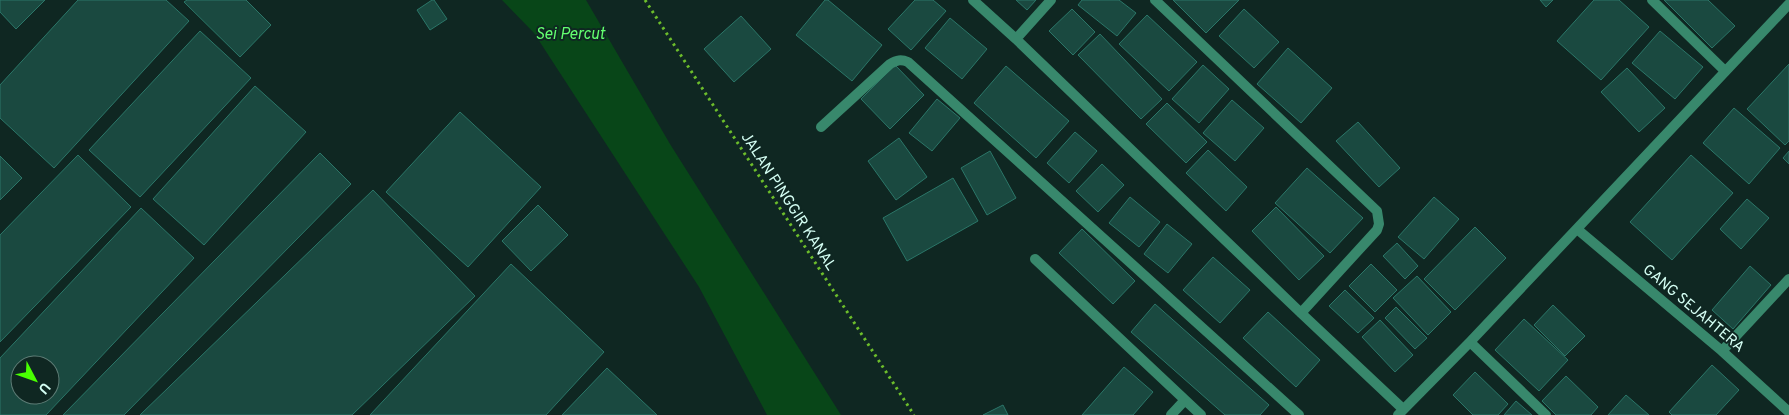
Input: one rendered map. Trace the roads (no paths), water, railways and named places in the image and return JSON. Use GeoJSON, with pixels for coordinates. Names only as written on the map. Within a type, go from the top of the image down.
{"type":"FeatureCollection","features":[{"type":"Feature","properties":{"kind":"street"},"geometry":{"type":"LineString","coordinates":[[974,0],[1301,313],[1401,412],[1470,342],[1789,4]]}},
{"type":"Feature","properties":{"kind":"street"},"geometry":{"type":"LineString","coordinates":[[1016,39],[1052,0]]}},
{"type":"Feature","properties":{"kind":"street"},"geometry":{"type":"LineString","coordinates":[[1155,0],[1377,211],[1380,224],[1377,230],[1301,313]]}},
{"type":"Feature","properties":{"kind":"street"},"geometry":{"type":"LineString","coordinates":[[1652,0],[1725,71]]}},
{"type":"Feature","properties":{"kind":"street"},"geometry":{"type":"LineString","coordinates":[[822,127],[890,64],[897,60],[908,62],[1299,415]]}},
{"type":"Feature","properties":{"kind":"street","name":"GANG SEJAHTERA"},"geometry":{"type":"LineString","coordinates":[[1577,229],[1722,351],[1789,412]]}},
{"type":"Feature","properties":{"kind":"street"},"geometry":{"type":"LineString","coordinates":[[1035,259],[1201,415]]}},
{"type":"Feature","properties":{"kind":"street"},"geometry":{"type":"LineString","coordinates":[[1722,351],[1789,280]]}},
{"type":"Feature","properties":{"kind":"street"},"geometry":{"type":"LineString","coordinates":[[1470,342],[1546,415]]}},
{"type":"Feature","properties":{"kind":"street"},"geometry":{"type":"LineString","coordinates":[[1170,415],[1185,400]]}},
{"type":"Feature","properties":{"kind":"water","name":"Sei Percut"},"geometry":{"type":"Polygon","coordinates":[[[502,0],[586,0],[670,144],[841,415],[767,415],[699,287],[534,33],[502,0]]]}}]}
